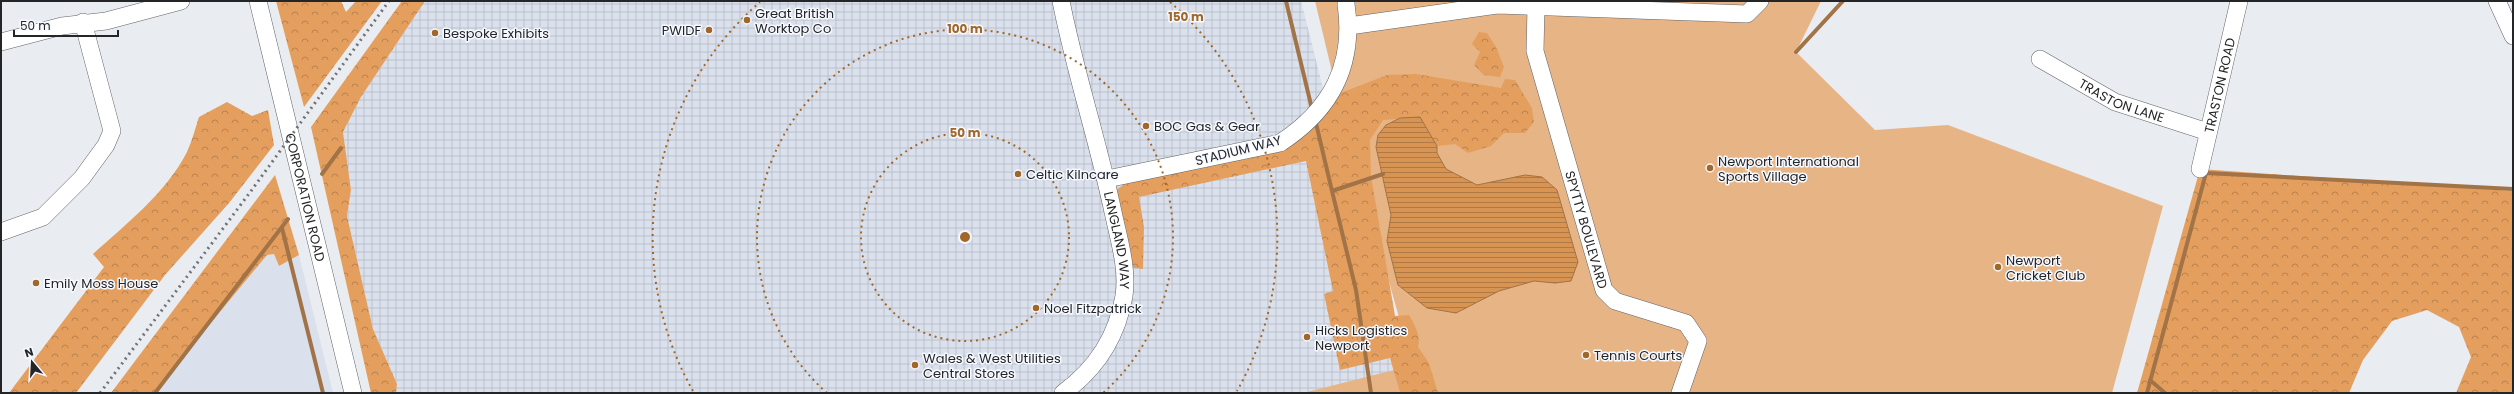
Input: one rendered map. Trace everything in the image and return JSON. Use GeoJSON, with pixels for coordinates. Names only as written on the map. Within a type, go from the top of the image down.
{"type":"FeatureCollection","features":[{"type":"Feature","properties":{"kind":"street"},"geometry":{"type":"LineString","coordinates":[[1,42],[83,22],[106,21],[133,7],[181,1]]}},
{"type":"Feature","properties":{"kind":"street","name":"CORPORATION ROAD"},"geometry":{"type":"LineString","coordinates":[[258,1],[353,393]]}},
{"type":"Feature","properties":{"kind":"street","name":"LANGLAND WAY"},"geometry":{"type":"LineString","coordinates":[[1061,1],[1107,180],[1125,268],[1124,295],[1120,316],[1110,342],[1096,362],[1082,378],[1063,393]]}},
{"type":"Feature","properties":{"kind":"street"},"geometry":{"type":"LineString","coordinates":[[1349,26],[1497,5],[1747,14],[1760,1]]}},
{"type":"Feature","properties":{"kind":"street","name":"TRASTON ROAD"},"geometry":{"type":"LineString","coordinates":[[2200,169],[2239,1]]}},
{"type":"Feature","properties":{"kind":"street"},"geometry":{"type":"LineString","coordinates":[[2497,1],[2513,36]]}},
{"type":"Feature","properties":{"kind":"street","name":"STADIUM WAY"},"geometry":{"type":"LineString","coordinates":[[1107,180],[1280,143],[1300,130],[1320,110],[1338,80],[1346,59],[1349,26],[1346,4]]}},
{"type":"Feature","properties":{"kind":"street","name":"SPYTTY BOULEVARD"},"geometry":{"type":"LineString","coordinates":[[1536,7],[1535,51],[1604,290],[1615,301],[1686,323],[1694,331],[1698,341],[1680,393]]}},
{"type":"Feature","properties":{"kind":"street"},"geometry":{"type":"LineString","coordinates":[[1,232],[43,218],[82,178],[106,145],[112,131],[83,22]]}},
{"type":"Feature","properties":{"kind":"street","name":"TRASTON LANE"},"geometry":{"type":"LineString","coordinates":[[2040,59],[2115,102],[2208,132]]}},
{"type":"Feature","properties":{"kind":"shaded area"},"geometry":{"type":"Polygon","coordinates":[[[425,1],[1301,1],[1400,393],[396,393],[397,384],[373,329],[347,216],[351,190],[343,132],[361,97],[425,1]]]}},
{"type":"Feature","properties":{"kind":"shaded area","name":"Newport International Sports Village"},"geometry":{"type":"Polygon","coordinates":[[[1315,1],[1821,1],[1796,52],[1875,130],[1948,125],[2163,206],[2112,393],[1420,393],[1341,109],[1315,1]]]}},
{"type":"Feature","properties":{"kind":"shaded area"},"geometry":{"type":"Polygon","coordinates":[[[1420,117],[1437,146],[1437,153],[1446,169],[1477,185],[1525,175],[1542,177],[1557,190],[1578,262],[1571,281],[1555,283],[1534,281],[1499,291],[1456,313],[1427,308],[1398,285],[1387,241],[1391,215],[1376,147],[1378,135],[1386,125],[1400,118],[1420,117]]]}},
{"type":"Feature","properties":{"kind":"shaded area"},"geometry":{"type":"Polygon","coordinates":[[[274,254],[279,266],[299,255],[333,393],[153,393],[267,255],[274,254]]]}},
{"type":"Feature","properties":{"kind":"shaded area"},"geometry":{"type":"Polygon","coordinates":[[[1394,370],[1400,393],[1303,393],[1394,370]]]}},
{"type":"Feature","properties":{"kind":"green space"},"geometry":{"type":"Polygon","coordinates":[[[276,1],[341,1],[346,12],[356,1],[382,1],[304,107],[276,1]]]}},
{"type":"Feature","properties":{"kind":"green space"},"geometry":{"type":"Polygon","coordinates":[[[402,1],[425,1],[361,97],[343,132],[351,190],[347,216],[373,329],[397,384],[396,393],[371,393],[311,127],[402,1]]]}},
{"type":"Feature","properties":{"kind":"green space"},"geometry":{"type":"Polygon","coordinates":[[[1479,32],[1487,33],[1496,47],[1504,67],[1500,77],[1484,75],[1474,65],[1480,52],[1472,44],[1479,32]]]}},
{"type":"Feature","properties":{"kind":"green space"},"geometry":{"type":"Polygon","coordinates":[[[1416,74],[1501,88],[1505,79],[1515,80],[1532,108],[1534,122],[1525,133],[1504,133],[1491,146],[1468,153],[1455,144],[1437,146],[1420,117],[1383,120],[1370,140],[1371,176],[1395,316],[1409,315],[1419,338],[1418,347],[1429,363],[1438,393],[1400,393],[1390,358],[1340,370],[1324,294],[1333,291],[1306,161],[1139,197],[1144,227],[1143,269],[1128,267],[1114,192],[1128,181],[1288,146],[1333,96],[1387,75],[1416,74]]]}},
{"type":"Feature","properties":{"kind":"green space"},"geometry":{"type":"Polygon","coordinates":[[[227,102],[252,116],[268,110],[274,145],[229,203],[165,275],[76,393],[9,393],[104,267],[93,254],[132,219],[168,181],[187,152],[199,117],[227,102]]]}},
{"type":"Feature","properties":{"kind":"green space"},"geometry":{"type":"Polygon","coordinates":[[[2200,169],[2513,191],[2513,393],[2456,393],[2471,357],[2459,327],[2427,310],[2392,321],[2363,360],[2349,393],[2137,393],[2200,169]]]}},
{"type":"Feature","properties":{"kind":"green space"},"geometry":{"type":"Polygon","coordinates":[[[275,175],[299,255],[279,266],[274,254],[267,255],[153,393],[111,393],[275,175]]]}},
{"type":"Feature","properties":{"kind":"waterway"},"geometry":{"type":"LineString","coordinates":[[1286,1],[1312,109]]}},
{"type":"Feature","properties":{"kind":"waterway"},"geometry":{"type":"LineString","coordinates":[[1796,52],[1843,1]]}},
{"type":"Feature","properties":{"kind":"waterway"},"geometry":{"type":"LineString","coordinates":[[1315,119],[1332,191]]}},
{"type":"Feature","properties":{"kind":"waterway"},"geometry":{"type":"LineString","coordinates":[[322,174],[341,148]]}},
{"type":"Feature","properties":{"kind":"waterway"},"geometry":{"type":"LineString","coordinates":[[2147,393],[2206,173],[2513,189]]}},
{"type":"Feature","properties":{"kind":"waterway"},"geometry":{"type":"LineString","coordinates":[[1371,393],[1356,290],[1332,191],[1383,174]]}},
{"type":"Feature","properties":{"kind":"waterway"},"geometry":{"type":"LineString","coordinates":[[155,393],[288,219]]}},
{"type":"Feature","properties":{"kind":"waterway"},"geometry":{"type":"LineString","coordinates":[[282,228],[323,393]]}},
{"type":"Feature","properties":{"kind":"waterway"},"geometry":{"type":"LineString","coordinates":[[2150,380],[2165,393]]}},
{"type":"Feature","properties":{"kind":"railway"},"geometry":{"type":"LineString","coordinates":[[100,393],[251,191],[389,1]]}},
{"type":"Feature","properties":{"kind":"place","name":"Great British Worktop Co"},"geometry":{"type":"Point","coordinates":[747,20]}},
{"type":"Feature","properties":{"kind":"place","name":"PWIDF"},"geometry":{"type":"Point","coordinates":[709,30]}},
{"type":"Feature","properties":{"kind":"place","name":"Bespoke Exhibits"},"geometry":{"type":"Point","coordinates":[435,33]}},
{"type":"Feature","properties":{"kind":"place","name":"BOC Gas & Gear"},"geometry":{"type":"Point","coordinates":[1146,126]}},
{"type":"Feature","properties":{"kind":"place","name":"Newport International Sports Village"},"geometry":{"type":"Point","coordinates":[1710,168]}},
{"type":"Feature","properties":{"kind":"place","name":"Celtic Kilncare"},"geometry":{"type":"Point","coordinates":[1018,174]}},
{"type":"Feature","properties":{"kind":"place","name":"Newport Cricket Club"},"geometry":{"type":"Point","coordinates":[1998,267]}},
{"type":"Feature","properties":{"kind":"place","name":"Emily Moss House"},"geometry":{"type":"Point","coordinates":[36,283]}},
{"type":"Feature","properties":{"kind":"place","name":"Noel Fitzpatrick"},"geometry":{"type":"Point","coordinates":[1036,308]}},
{"type":"Feature","properties":{"kind":"place","name":"Hicks Logistics Newport"},"geometry":{"type":"Point","coordinates":[1307,337]}},
{"type":"Feature","properties":{"kind":"place","name":"Tennis Courts"},"geometry":{"type":"Point","coordinates":[1586,355]}},
{"type":"Feature","properties":{"kind":"place","name":"Wales & West Utilities Central Stores"},"geometry":{"type":"Point","coordinates":[915,365]}}]}
